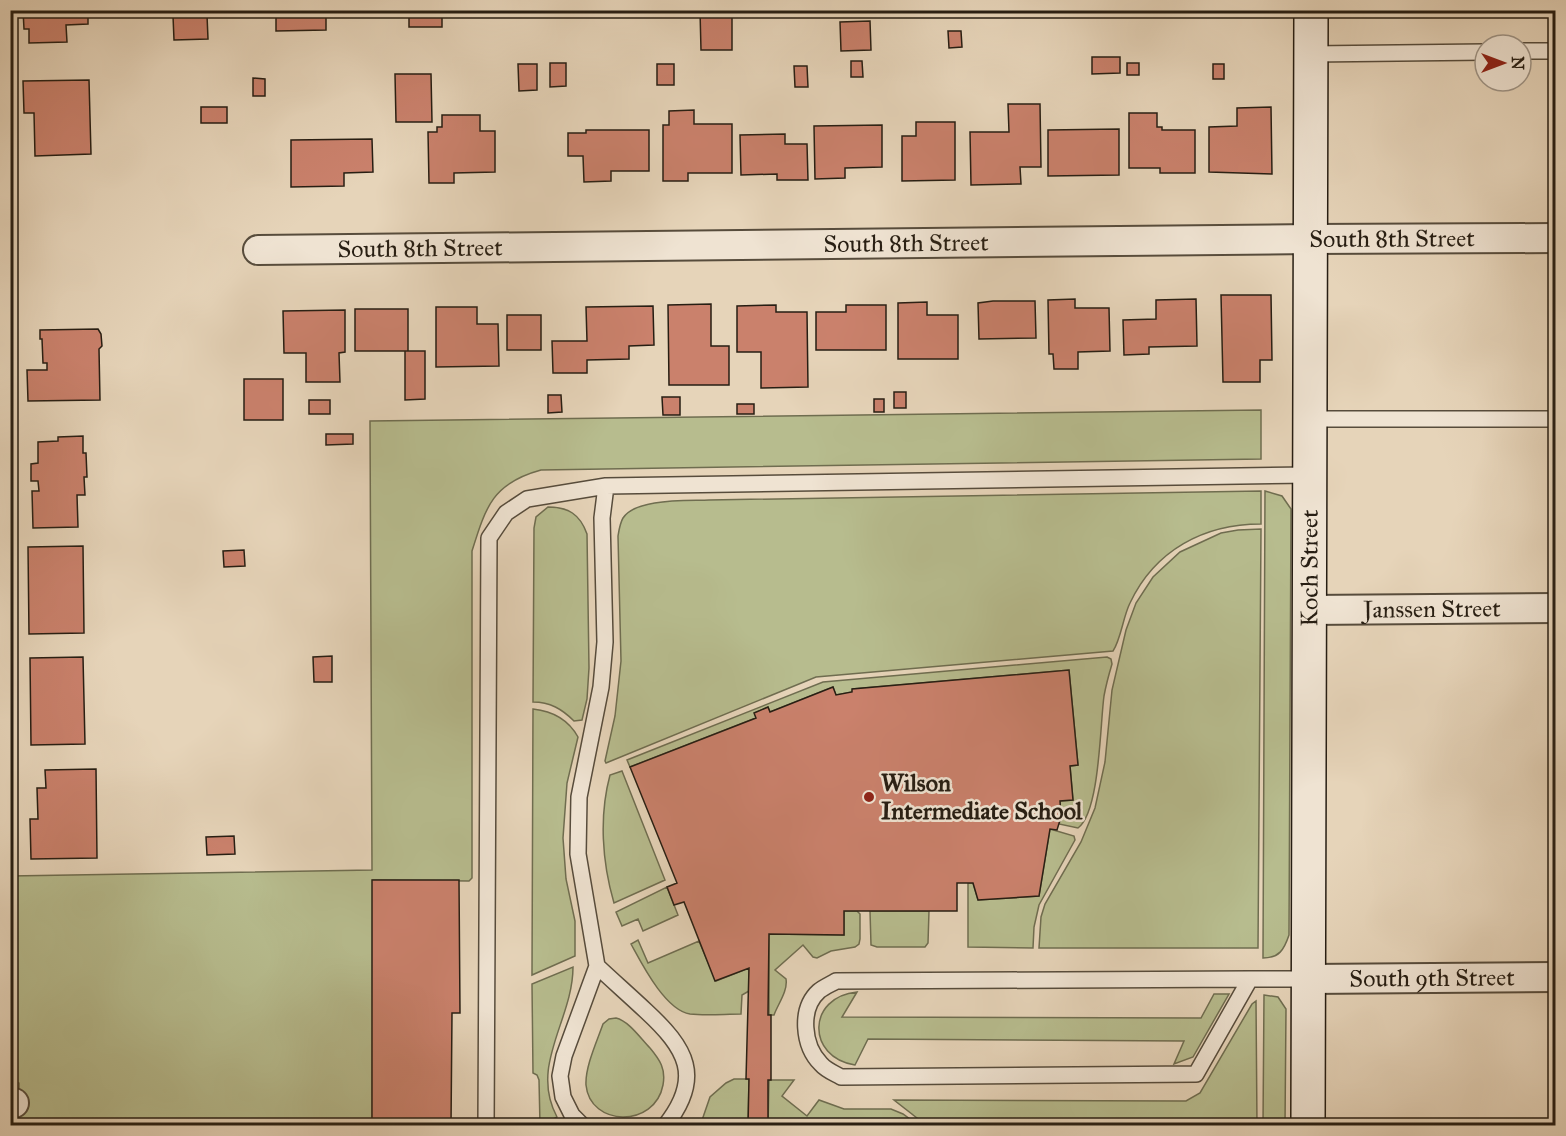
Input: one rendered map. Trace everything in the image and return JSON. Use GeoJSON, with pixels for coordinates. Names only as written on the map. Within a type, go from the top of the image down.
{"type":"FeatureCollection","features":[{"type":"Feature","properties":{"kind":"street","name":"Koch Street"},"geometry":{"type":"LineString","coordinates":[[1308,1125],[1311,10]]}},
{"type":"Feature","properties":{"kind":"street","name":"South 8th Street"},"geometry":{"type":"LineString","coordinates":[[258,250],[1556,238]]}},
{"type":"Feature","properties":{"kind":"street","name":"Janssen Street"},"geometry":{"type":"LineString","coordinates":[[1308,610],[1556,608]]}},
{"type":"Feature","properties":{"kind":"street","name":"South 9th Street"},"geometry":{"type":"LineString","coordinates":[[1309,979],[1556,977]]}},
{"type":"Feature","properties":{"kind":"lane"},"geometry":{"type":"LineString","coordinates":[[1533,51],[1556,51]]}},
{"type":"Feature","properties":{"kind":"lane"},"geometry":{"type":"LineString","coordinates":[[1311,54],[1473,52]]}},
{"type":"Feature","properties":{"kind":"lane"},"geometry":{"type":"LineString","coordinates":[[1309,419],[1556,418]]}},
{"type":"Feature","properties":{"kind":"lane"},"geometry":{"type":"LineString","coordinates":[[486,1125],[489,538],[506,513],[527,499],[606,486],[1309,475]]}},
{"type":"Feature","properties":{"kind":"lane"},"geometry":{"type":"LineString","coordinates":[[584,1125],[572,1115],[563,1097],[560,1076],[564,1056],[597,966],[578,854],[579,797],[601,687],[605,642],[602,518],[606,486]]}},
{"type":"Feature","properties":{"kind":"lane"},"geometry":{"type":"LineString","coordinates":[[597,966],[667,1031],[680,1048],[687,1068],[686,1089],[678,1109],[665,1125]]}},
{"type":"Feature","properties":{"kind":"lane"},"geometry":{"type":"LineString","coordinates":[[1250,979],[1196,1074],[841,1077],[822,1066],[810,1051],[805,1028],[809,1004],[819,991],[836,981],[1250,979],[1309,979]]}},
{"type":"Feature","properties":{"kind":"green space"},"geometry":{"type":"Polygon","coordinates":[[[1261,410],[1261,459],[541,470],[512,482],[502,489],[487,509],[472,551],[472,878],[469,881],[373,880],[372,1125],[19,1125],[19,1083],[10,1081],[10,876],[372,870],[370,421],[1261,410]]]}},
{"type":"Feature","properties":{"kind":"green space"},"geometry":{"type":"Polygon","coordinates":[[[1261,491],[1261,524],[1240,525],[1201,535],[1167,555],[1153,568],[1140,584],[1130,603],[1113,651],[816,677],[606,763],[605,761],[615,716],[621,661],[618,536],[623,518],[639,507],[688,500],[1261,491]]]}},
{"type":"Feature","properties":{"kind":"green space"},"geometry":{"type":"Polygon","coordinates":[[[1265,491],[1282,496],[1291,509],[1289,935],[1277,955],[1263,958],[1265,491]]]}},
{"type":"Feature","properties":{"kind":"green space"},"geometry":{"type":"Polygon","coordinates":[[[548,507],[562,508],[572,513],[581,521],[587,534],[589,668],[587,699],[582,720],[574,721],[555,707],[533,702],[534,528],[536,517],[548,507]]]}},
{"type":"Feature","properties":{"kind":"green space"},"geometry":{"type":"Polygon","coordinates":[[[1261,529],[1258,948],[1039,948],[1041,917],[1045,904],[1081,842],[1095,808],[1105,762],[1112,690],[1126,630],[1136,603],[1153,577],[1180,552],[1221,533],[1261,529]]]}},
{"type":"Feature","properties":{"kind":"green space"},"geometry":{"type":"Polygon","coordinates":[[[1107,657],[1111,659],[1112,664],[1104,696],[1095,787],[1091,805],[1078,828],[1059,824],[1060,801],[1073,800],[1070,766],[1078,765],[1069,670],[853,689],[852,692],[836,695],[833,687],[770,712],[768,707],[755,713],[756,718],[630,767],[627,760],[823,682],[1107,657]]]}},
{"type":"Feature","properties":{"kind":"green space"},"geometry":{"type":"Polygon","coordinates":[[[533,709],[559,717],[578,737],[567,783],[563,838],[566,879],[575,921],[575,956],[532,975],[533,709]]]}},
{"type":"Feature","properties":{"kind":"green space"},"geometry":{"type":"Polygon","coordinates":[[[622,771],[665,880],[614,903],[607,871],[603,823],[610,775],[622,771]]]}},
{"type":"Feature","properties":{"kind":"green space"},"geometry":{"type":"Polygon","coordinates":[[[1050,829],[1074,836],[1075,840],[1039,905],[1034,927],[1033,948],[968,947],[968,883],[973,883],[978,900],[1039,896],[1050,829]]]}},
{"type":"Feature","properties":{"kind":"green space"},"geometry":{"type":"Polygon","coordinates":[[[667,887],[678,915],[643,931],[638,919],[622,926],[616,912],[667,887]]]}},
{"type":"Feature","properties":{"kind":"green space"},"geometry":{"type":"Polygon","coordinates":[[[844,911],[857,911],[860,914],[859,944],[855,947],[831,951],[817,958],[813,957],[803,945],[775,970],[786,979],[786,984],[774,1015],[769,1015],[769,934],[844,935],[844,911]]]}},
{"type":"Feature","properties":{"kind":"green space"},"geometry":{"type":"Polygon","coordinates":[[[870,911],[929,911],[928,943],[925,947],[871,945],[870,911]]]}},
{"type":"Feature","properties":{"kind":"green space"},"geometry":{"type":"Polygon","coordinates":[[[638,940],[648,963],[699,941],[716,981],[749,968],[749,991],[742,995],[741,1014],[696,1015],[681,1011],[663,995],[648,974],[631,944],[638,940]]]}},
{"type":"Feature","properties":{"kind":"green space"},"geometry":{"type":"Polygon","coordinates":[[[573,967],[567,1005],[554,1042],[548,1079],[550,1098],[557,1117],[548,1122],[550,1125],[540,1125],[539,1080],[533,1073],[532,984],[573,967]]]}},
{"type":"Feature","properties":{"kind":"green space"},"geometry":{"type":"Polygon","coordinates":[[[857,992],[842,1017],[1201,1018],[1214,994],[1229,994],[1193,1057],[1174,1064],[1184,1041],[868,1039],[855,1065],[839,1060],[828,1051],[821,1040],[819,1027],[821,1015],[829,1004],[841,996],[857,992]]]}},
{"type":"Feature","properties":{"kind":"green space"},"geometry":{"type":"Polygon","coordinates":[[[1264,995],[1278,997],[1286,1009],[1285,1125],[1263,1125],[1264,995]]]}},
{"type":"Feature","properties":{"kind":"green space"},"geometry":{"type":"Polygon","coordinates":[[[1256,1001],[1257,1125],[926,1125],[894,1100],[1186,1101],[1200,1093],[1252,1004],[1256,1001]]]}},
{"type":"Feature","properties":{"kind":"green space"},"geometry":{"type":"Polygon","coordinates":[[[616,1018],[630,1026],[650,1048],[664,1074],[658,1099],[648,1109],[636,1115],[623,1117],[610,1115],[599,1109],[590,1099],[586,1085],[589,1062],[603,1024],[609,1019],[616,1018]]]}},
{"type":"Feature","properties":{"kind":"green space"},"geometry":{"type":"Polygon","coordinates":[[[734,1079],[749,1079],[748,1125],[700,1126],[710,1097],[734,1079]]]}},
{"type":"Feature","properties":{"kind":"green space"},"geometry":{"type":"Polygon","coordinates":[[[769,1080],[794,1080],[782,1096],[807,1116],[819,1100],[844,1109],[891,1109],[903,1114],[918,1125],[768,1126],[769,1080]]]}},
{"type":"Feature","properties":{"kind":"building"},"geometry":{"type":"Polygon","coordinates":[[[23,10],[88,10],[88,24],[66,25],[67,42],[29,43],[29,29],[24,29],[23,10]]]}},
{"type":"Feature","properties":{"kind":"building"},"geometry":{"type":"Polygon","coordinates":[[[276,10],[326,10],[326,30],[276,31],[276,10]]]}},
{"type":"Feature","properties":{"kind":"building"},"geometry":{"type":"Polygon","coordinates":[[[409,10],[442,10],[442,27],[409,27],[409,10]]]}},
{"type":"Feature","properties":{"kind":"building"},"geometry":{"type":"Polygon","coordinates":[[[768,10],[797,10],[797,14],[768,15],[768,10]]]}},
{"type":"Feature","properties":{"kind":"building"},"geometry":{"type":"Polygon","coordinates":[[[700,11],[732,11],[732,50],[701,50],[700,11]]]}},
{"type":"Feature","properties":{"kind":"building"},"geometry":{"type":"Polygon","coordinates":[[[207,15],[208,39],[174,40],[173,16],[207,15]]]}},
{"type":"Feature","properties":{"kind":"building"},"geometry":{"type":"Polygon","coordinates":[[[870,21],[871,50],[841,51],[840,22],[870,21]]]}},
{"type":"Feature","properties":{"kind":"building"},"geometry":{"type":"Polygon","coordinates":[[[948,31],[961,31],[962,47],[949,48],[948,31]]]}},
{"type":"Feature","properties":{"kind":"building"},"geometry":{"type":"Polygon","coordinates":[[[1092,57],[1120,57],[1120,73],[1092,74],[1092,57]]]}},
{"type":"Feature","properties":{"kind":"building"},"geometry":{"type":"Polygon","coordinates":[[[851,61],[862,61],[863,77],[851,77],[851,61]]]}},
{"type":"Feature","properties":{"kind":"building"},"geometry":{"type":"Polygon","coordinates":[[[550,63],[566,63],[566,86],[550,87],[550,63]]]}},
{"type":"Feature","properties":{"kind":"building"},"geometry":{"type":"Polygon","coordinates":[[[1127,63],[1139,63],[1139,75],[1127,75],[1127,63]]]}},
{"type":"Feature","properties":{"kind":"building"},"geometry":{"type":"Polygon","coordinates":[[[518,64],[537,64],[537,90],[519,91],[518,64]]]}},
{"type":"Feature","properties":{"kind":"building"},"geometry":{"type":"Polygon","coordinates":[[[657,64],[674,64],[674,85],[657,85],[657,64]]]}},
{"type":"Feature","properties":{"kind":"building"},"geometry":{"type":"Polygon","coordinates":[[[1213,64],[1224,64],[1224,79],[1213,79],[1213,64]]]}},
{"type":"Feature","properties":{"kind":"building"},"geometry":{"type":"Polygon","coordinates":[[[794,66],[807,66],[808,87],[795,87],[794,66]]]}},
{"type":"Feature","properties":{"kind":"building"},"geometry":{"type":"Polygon","coordinates":[[[395,74],[431,74],[432,122],[396,122],[395,74]]]}},
{"type":"Feature","properties":{"kind":"building"},"geometry":{"type":"Polygon","coordinates":[[[253,78],[265,79],[265,96],[253,96],[253,78]]]}},
{"type":"Feature","properties":{"kind":"building"},"geometry":{"type":"Polygon","coordinates":[[[89,80],[91,154],[35,156],[34,113],[24,113],[23,81],[89,80]]]}},
{"type":"Feature","properties":{"kind":"building"},"geometry":{"type":"Polygon","coordinates":[[[1008,104],[1040,104],[1041,167],[1020,167],[1021,184],[971,185],[970,132],[1009,132],[1008,104]]]}},
{"type":"Feature","properties":{"kind":"building"},"geometry":{"type":"Polygon","coordinates":[[[201,107],[227,107],[227,123],[201,123],[201,107]]]}},
{"type":"Feature","properties":{"kind":"building"},"geometry":{"type":"Polygon","coordinates":[[[1271,107],[1272,174],[1209,172],[1209,127],[1237,126],[1237,108],[1271,107]]]}},
{"type":"Feature","properties":{"kind":"building"},"geometry":{"type":"Polygon","coordinates":[[[694,110],[694,124],[732,124],[732,173],[688,173],[688,181],[663,181],[663,125],[669,125],[669,111],[694,110]]]}},
{"type":"Feature","properties":{"kind":"building"},"geometry":{"type":"Polygon","coordinates":[[[1129,113],[1157,113],[1157,127],[1162,127],[1162,130],[1195,130],[1195,173],[1160,173],[1160,168],[1129,168],[1129,113]]]}},
{"type":"Feature","properties":{"kind":"building"},"geometry":{"type":"Polygon","coordinates":[[[442,115],[480,115],[480,131],[495,131],[495,172],[454,173],[454,183],[429,183],[428,132],[437,132],[437,127],[442,127],[442,115]]]}},
{"type":"Feature","properties":{"kind":"building"},"geometry":{"type":"Polygon","coordinates":[[[916,122],[955,122],[955,180],[902,181],[902,136],[916,136],[916,122]]]}},
{"type":"Feature","properties":{"kind":"building"},"geometry":{"type":"Polygon","coordinates":[[[882,125],[882,167],[845,168],[845,178],[815,179],[814,126],[882,125]]]}},
{"type":"Feature","properties":{"kind":"building"},"geometry":{"type":"Polygon","coordinates":[[[1119,129],[1119,175],[1048,176],[1048,130],[1119,129]]]}},
{"type":"Feature","properties":{"kind":"building"},"geometry":{"type":"Polygon","coordinates":[[[586,130],[649,130],[649,171],[611,171],[611,181],[584,182],[583,156],[568,156],[568,133],[586,133],[586,130]]]}},
{"type":"Feature","properties":{"kind":"building"},"geometry":{"type":"Polygon","coordinates":[[[785,134],[785,144],[807,144],[808,180],[777,180],[777,174],[741,175],[740,135],[785,134]]]}},
{"type":"Feature","properties":{"kind":"building"},"geometry":{"type":"Polygon","coordinates":[[[372,139],[373,172],[344,173],[344,186],[291,187],[291,140],[372,139]]]}},
{"type":"Feature","properties":{"kind":"building"},"geometry":{"type":"Polygon","coordinates":[[[1221,295],[1271,295],[1272,360],[1260,360],[1260,382],[1223,382],[1221,295]]]}},
{"type":"Feature","properties":{"kind":"building"},"geometry":{"type":"Polygon","coordinates":[[[1075,299],[1075,308],[1109,308],[1110,351],[1078,352],[1078,369],[1054,369],[1053,354],[1049,354],[1048,300],[1075,299]]]}},
{"type":"Feature","properties":{"kind":"building"},"geometry":{"type":"Polygon","coordinates":[[[1196,299],[1197,346],[1149,347],[1149,354],[1124,355],[1123,320],[1156,319],[1156,300],[1196,299]]]}},
{"type":"Feature","properties":{"kind":"building"},"geometry":{"type":"Polygon","coordinates":[[[1035,301],[1036,338],[979,339],[978,303],[1035,301]]]}},
{"type":"Feature","properties":{"kind":"building"},"geometry":{"type":"Polygon","coordinates":[[[927,302],[927,315],[958,315],[958,359],[898,359],[898,303],[927,302]]]}},
{"type":"Feature","properties":{"kind":"building"},"geometry":{"type":"Polygon","coordinates":[[[711,304],[711,346],[729,346],[729,385],[669,385],[668,305],[711,304]]]}},
{"type":"Feature","properties":{"kind":"building"},"geometry":{"type":"Polygon","coordinates":[[[776,305],[776,312],[807,312],[808,387],[761,388],[761,352],[737,352],[737,306],[776,305]]]}},
{"type":"Feature","properties":{"kind":"building"},"geometry":{"type":"Polygon","coordinates":[[[846,305],[886,305],[886,350],[816,350],[816,312],[846,312],[846,305]]]}},
{"type":"Feature","properties":{"kind":"building"},"geometry":{"type":"Polygon","coordinates":[[[653,306],[654,345],[629,346],[629,359],[587,360],[587,373],[553,373],[552,341],[587,341],[586,307],[653,306]]]}},
{"type":"Feature","properties":{"kind":"building"},"geometry":{"type":"Polygon","coordinates":[[[436,307],[477,307],[477,324],[498,324],[499,366],[436,367],[436,307]]]}},
{"type":"Feature","properties":{"kind":"building"},"geometry":{"type":"Polygon","coordinates":[[[355,309],[408,309],[408,351],[355,351],[355,309]]]}},
{"type":"Feature","properties":{"kind":"building"},"geometry":{"type":"Polygon","coordinates":[[[345,310],[345,352],[339,353],[340,382],[306,382],[306,353],[284,353],[283,311],[345,310]]]}},
{"type":"Feature","properties":{"kind":"building"},"geometry":{"type":"Polygon","coordinates":[[[507,315],[541,315],[541,350],[507,350],[507,315]]]}},
{"type":"Feature","properties":{"kind":"building"},"geometry":{"type":"Polygon","coordinates":[[[98,329],[102,346],[99,349],[100,400],[28,401],[27,370],[47,370],[47,363],[43,363],[40,330],[98,329]]]}},
{"type":"Feature","properties":{"kind":"building"},"geometry":{"type":"Polygon","coordinates":[[[405,351],[425,351],[425,399],[405,400],[405,351]]]}},
{"type":"Feature","properties":{"kind":"building"},"geometry":{"type":"Polygon","coordinates":[[[244,379],[283,379],[283,420],[244,420],[244,379]]]}},
{"type":"Feature","properties":{"kind":"building"},"geometry":{"type":"Polygon","coordinates":[[[894,392],[906,392],[906,408],[894,408],[894,392]]]}},
{"type":"Feature","properties":{"kind":"building"},"geometry":{"type":"Polygon","coordinates":[[[548,395],[561,395],[562,412],[548,413],[548,395]]]}},
{"type":"Feature","properties":{"kind":"building"},"geometry":{"type":"Polygon","coordinates":[[[662,397],[680,397],[680,415],[663,415],[662,397]]]}},
{"type":"Feature","properties":{"kind":"building"},"geometry":{"type":"Polygon","coordinates":[[[874,399],[884,399],[884,412],[874,412],[874,399]]]}},
{"type":"Feature","properties":{"kind":"building"},"geometry":{"type":"Polygon","coordinates":[[[309,400],[330,400],[330,414],[309,414],[309,400]]]}},
{"type":"Feature","properties":{"kind":"building"},"geometry":{"type":"Polygon","coordinates":[[[737,404],[754,404],[754,414],[737,414],[737,404]]]}},
{"type":"Feature","properties":{"kind":"building"},"geometry":{"type":"Polygon","coordinates":[[[326,434],[353,434],[353,444],[326,445],[326,434]]]}},
{"type":"Feature","properties":{"kind":"building"},"geometry":{"type":"Polygon","coordinates":[[[83,436],[87,477],[84,477],[85,495],[77,495],[78,527],[33,528],[32,491],[39,491],[38,481],[31,481],[31,464],[38,463],[38,442],[58,441],[58,437],[83,436]]]}},
{"type":"Feature","properties":{"kind":"building"},"geometry":{"type":"Polygon","coordinates":[[[83,546],[84,633],[29,634],[28,547],[83,546]]]}},
{"type":"Feature","properties":{"kind":"building"},"geometry":{"type":"Polygon","coordinates":[[[244,550],[245,566],[224,567],[223,551],[244,550]]]}},
{"type":"Feature","properties":{"kind":"building"},"geometry":{"type":"Polygon","coordinates":[[[332,656],[332,682],[314,682],[313,657],[332,656]]]}},
{"type":"Feature","properties":{"kind":"building"},"geometry":{"type":"Polygon","coordinates":[[[83,657],[85,744],[31,745],[30,658],[83,657]]]}},
{"type":"Feature","properties":{"kind":"building"},"geometry":{"type":"Polygon","coordinates":[[[1069,670],[1078,765],[1070,766],[1073,800],[1060,801],[1061,817],[1057,830],[1050,829],[1039,896],[978,900],[973,883],[957,883],[957,911],[844,911],[844,935],[769,934],[768,1015],[771,1015],[771,1080],[768,1080],[768,1126],[748,1126],[749,1079],[746,1079],[749,968],[715,981],[684,902],[674,905],[667,887],[677,883],[630,767],[756,718],[754,713],[768,707],[770,712],[833,687],[836,695],[852,692],[852,689],[1069,670]]]}},
{"type":"Feature","properties":{"kind":"building"},"geometry":{"type":"Polygon","coordinates":[[[96,769],[97,858],[31,859],[30,819],[38,819],[37,788],[46,788],[45,770],[96,769]]]}},
{"type":"Feature","properties":{"kind":"building"},"geometry":{"type":"Polygon","coordinates":[[[234,836],[235,854],[207,855],[206,837],[234,836]]]}},
{"type":"Feature","properties":{"kind":"building"},"geometry":{"type":"Polygon","coordinates":[[[372,880],[459,880],[460,1013],[452,1013],[451,1126],[372,1126],[372,880]]]}},
{"type":"Feature","properties":{"kind":"place","name":"Wilson Intermediate School"},"geometry":{"type":"Point","coordinates":[869,797]}}]}
